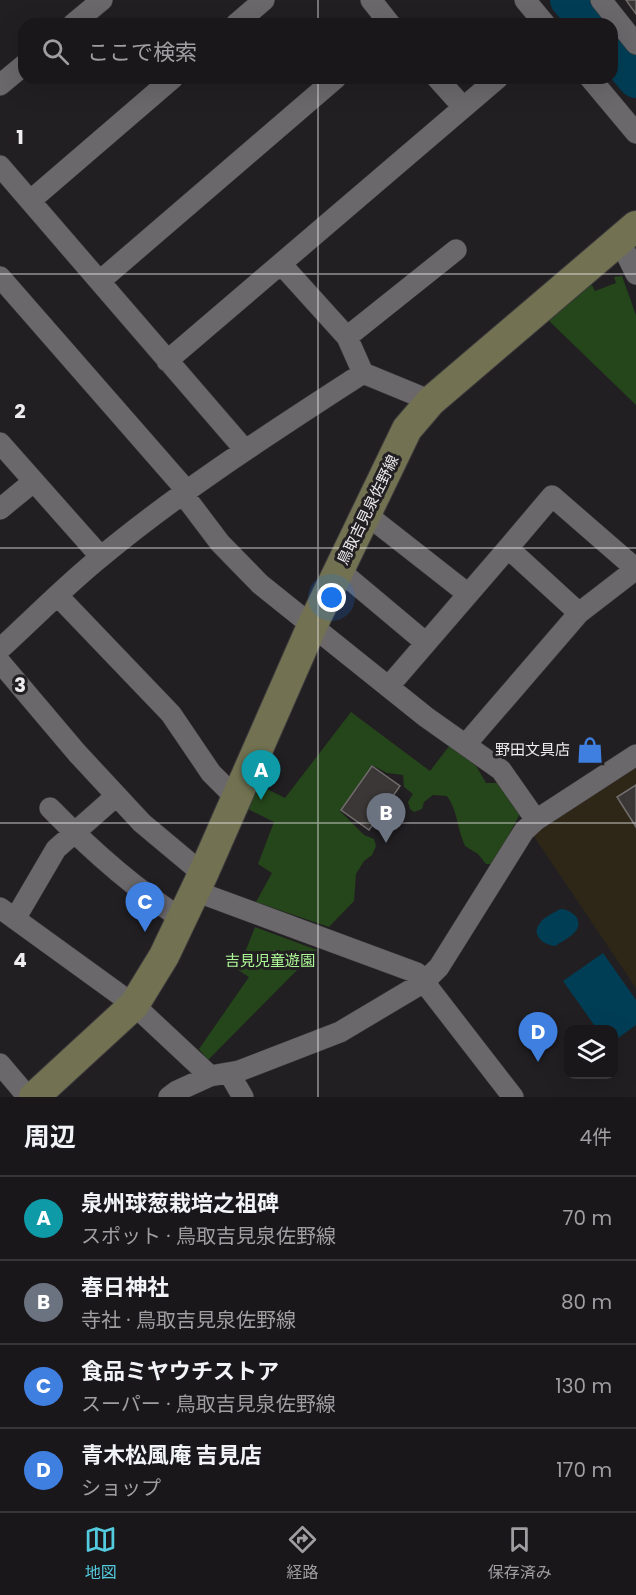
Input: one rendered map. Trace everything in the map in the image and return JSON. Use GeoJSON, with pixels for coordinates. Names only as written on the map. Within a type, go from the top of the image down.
{"type":"FeatureCollection","features":[{"type":"Feature","properties":{"kind":"main road","name":"鳥取吉見泉佐野線"},"geometry":{"type":"LineString","coordinates":[[34,1097],[134,1005],[164,956],[199,883],[312,626],[407,429],[431,402],[627,232]]}},
{"type":"Feature","properties":{"kind":"street"},"geometry":{"type":"LineString","coordinates":[[80,18],[102,0]]}},
{"type":"Feature","properties":{"kind":"street"},"geometry":{"type":"LineString","coordinates":[[243,18],[264,0]]}},
{"type":"Feature","properties":{"kind":"street"},"geometry":{"type":"LineString","coordinates":[[371,0],[385,18]]}},
{"type":"Feature","properties":{"kind":"street"},"geometry":{"type":"LineString","coordinates":[[525,0],[540,18]]}},
{"type":"Feature","properties":{"kind":"street"},"geometry":{"type":"LineString","coordinates":[[601,0],[615,18]]}},
{"type":"Feature","properties":{"kind":"street"},"geometry":{"type":"LineString","coordinates":[[618,21],[636,44]]}},
{"type":"Feature","properties":{"kind":"street"},"geometry":{"type":"LineString","coordinates":[[0,85],[18,70]]}},
{"type":"Feature","properties":{"kind":"street"},"geometry":{"type":"LineString","coordinates":[[30,201],[166,84]]}},
{"type":"Feature","properties":{"kind":"street"},"geometry":{"type":"LineString","coordinates":[[100,281],[329,84]]}},
{"type":"Feature","properties":{"kind":"street"},"geometry":{"type":"LineString","coordinates":[[442,84],[462,107]]}},
{"type":"Feature","properties":{"kind":"street"},"geometry":{"type":"LineString","coordinates":[[168,361],[491,84]]}},
{"type":"Feature","properties":{"kind":"street"},"geometry":{"type":"LineString","coordinates":[[595,84],[636,133]]}},
{"type":"Feature","properties":{"kind":"street"},"geometry":{"type":"LineString","coordinates":[[0,166],[245,450]]}},
{"type":"Feature","properties":{"kind":"street"},"geometry":{"type":"LineString","coordinates":[[627,232],[636,274]]}},
{"type":"Feature","properties":{"kind":"street"},"geometry":{"type":"LineString","coordinates":[[347,337],[456,250]]}},
{"type":"Feature","properties":{"kind":"street"},"geometry":{"type":"LineString","coordinates":[[281,264],[347,337],[363,373],[431,402]]}},
{"type":"Feature","properties":{"kind":"street"},"geometry":{"type":"LineString","coordinates":[[0,277],[185,492],[220,543],[252,576],[426,717],[501,770],[536,820]]}},
{"type":"Feature","properties":{"kind":"street"},"geometry":{"type":"LineString","coordinates":[[0,649],[101,557],[185,492],[363,373]]}},
{"type":"Feature","properties":{"kind":"street"},"geometry":{"type":"LineString","coordinates":[[0,443],[101,557]]}},
{"type":"Feature","properties":{"kind":"street"},"geometry":{"type":"LineString","coordinates":[[0,509],[33,482]]}},
{"type":"Feature","properties":{"kind":"street"},"geometry":{"type":"LineString","coordinates":[[389,686],[552,496],[636,569],[579,613],[466,744]]}},
{"type":"Feature","properties":{"kind":"street"},"geometry":{"type":"LineString","coordinates":[[366,514],[468,594]]}},
{"type":"Feature","properties":{"kind":"street"},"geometry":{"type":"LineString","coordinates":[[508,548],[579,613]]}},
{"type":"Feature","properties":{"kind":"street"},"geometry":{"type":"LineString","coordinates":[[339,570],[426,643]]}},
{"type":"Feature","properties":{"kind":"street"},"geometry":{"type":"LineString","coordinates":[[58,596],[171,714],[211,772],[236,798]]}},
{"type":"Feature","properties":{"kind":"street"},"geometry":{"type":"LineString","coordinates":[[0,662],[77,753],[199,883],[417,973],[513,1097]]}},
{"type":"Feature","properties":{"kind":"street"},"geometry":{"type":"LineString","coordinates":[[169,1097],[177,1091],[220,1074],[340,1032],[424,982],[439,967],[524,831],[536,820],[636,755]]}},
{"type":"Feature","properties":{"kind":"street"},"geometry":{"type":"LineString","coordinates":[[117,796],[56,849],[7,913],[134,1005],[220,1074],[243,1097]]}},
{"type":"Feature","properties":{"kind":"street"},"geometry":{"type":"LineString","coordinates":[[50,808],[74,833],[150,898],[181,918]]}},
{"type":"Feature","properties":{"kind":"street"},"geometry":{"type":"LineString","coordinates":[[0,1064],[28,1097]]}},
{"type":"Feature","properties":{"kind":"shaded area"},"geometry":{"type":"Polygon","coordinates":[[[636,764],[636,988],[533,835],[548,822],[636,764]]]}},
{"type":"Feature","properties":{"kind":"green space"},"geometry":{"type":"Polygon","coordinates":[[[622,276],[636,315],[636,405],[544,316],[591,283],[595,291],[616,283],[614,277],[622,276]]]}},
{"type":"Feature","properties":{"kind":"green space"},"geometry":{"type":"Polygon","coordinates":[[[351,712],[430,771],[450,745],[475,764],[486,783],[499,783],[521,812],[493,864],[486,864],[478,854],[465,846],[447,796],[433,795],[424,802],[422,809],[414,812],[410,809],[408,802],[413,794],[404,787],[403,775],[387,773],[372,765],[340,811],[364,835],[374,839],[376,846],[372,855],[364,861],[356,874],[354,901],[329,927],[256,902],[272,873],[258,864],[274,822],[240,805],[251,781],[285,798],[351,712]]]}},
{"type":"Feature","properties":{"kind":"green space","name":"吉見児童遊園"},"geometry":{"type":"Polygon","coordinates":[[[255,927],[317,950],[208,1060],[199,1049],[249,977],[238,970],[255,927]]]}},
{"type":"Feature","properties":{"kind":"water"},"geometry":{"type":"Polygon","coordinates":[[[560,909],[572,913],[578,919],[578,928],[555,946],[540,939],[537,935],[537,927],[544,919],[560,909]]]}},
{"type":"Feature","properties":{"kind":"water"},"geometry":{"type":"Polygon","coordinates":[[[603,953],[636,1000],[636,1025],[618,1038],[618,1025],[594,1025],[563,981],[603,953]]]}},
{"type":"Feature","properties":{"kind":"building"},"geometry":{"type":"Polygon","coordinates":[[[626,0],[636,0],[636,14],[626,0]]]}},
{"type":"Feature","properties":{"kind":"building"},"geometry":{"type":"Polygon","coordinates":[[[372,766],[400,786],[369,830],[341,810],[372,766]]]}},
{"type":"Feature","properties":{"kind":"building"},"geometry":{"type":"Polygon","coordinates":[[[636,785],[636,827],[617,797],[636,785]]]}},
{"type":"Feature","properties":{"kind":"building"},"geometry":{"type":"Polygon","coordinates":[[[275,951],[284,959],[275,968],[266,959],[275,951]]]}},
{"type":"Feature","properties":{"kind":"waterway"},"geometry":{"type":"LineString","coordinates":[[568,0],[584,18]]}},
{"type":"Feature","properties":{"kind":"waterway"},"geometry":{"type":"LineString","coordinates":[[618,59],[636,80]]}},
{"type":"Feature","properties":{"kind":"place","name":"野田文具店"},"geometry":{"type":"Point","coordinates":[590,750]}},
{"type":"Feature","properties":{"kind":"place","name":"泉州球葱栽培之祖碑"},"geometry":{"type":"Point","coordinates":[261,800]}},
{"type":"Feature","properties":{"kind":"place","name":"春日神社"},"geometry":{"type":"Point","coordinates":[386,843]}},
{"type":"Feature","properties":{"kind":"place","name":"食品ミヤウチストア"},"geometry":{"type":"Point","coordinates":[145,932]}},
{"type":"Feature","properties":{"kind":"place","name":"青木松風庵 吉見店"},"geometry":{"type":"Point","coordinates":[538,1062]}}]}
